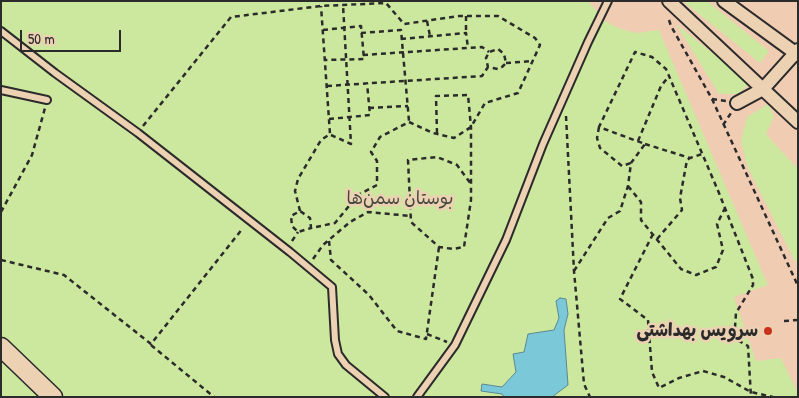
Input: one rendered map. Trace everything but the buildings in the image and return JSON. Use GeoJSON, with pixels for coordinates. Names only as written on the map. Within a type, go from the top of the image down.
{"type":"FeatureCollection","features":[{"type":"Feature","properties":{"kind":"street"},"geometry":{"type":"LineString","coordinates":[[669,1],[798,122]]}},
{"type":"Feature","properties":{"kind":"street"},"geometry":{"type":"LineString","coordinates":[[724,1],[797,53],[763,89],[737,103]]}},
{"type":"Feature","properties":{"kind":"street"},"geometry":{"type":"LineString","coordinates":[[1,347],[53,397]]}},
{"type":"Feature","properties":{"kind":"lane"},"geometry":{"type":"LineString","coordinates":[[417,397],[455,345],[506,240],[543,144],[608,1]]}},
{"type":"Feature","properties":{"kind":"lane"},"geometry":{"type":"LineString","coordinates":[[1,31],[138,133],[307,266],[332,288],[335,340],[338,354],[346,365],[385,397]]}},
{"type":"Feature","properties":{"kind":"lane"},"geometry":{"type":"LineString","coordinates":[[1,90],[46,100]]}},
{"type":"Feature","properties":{"kind":"path"},"geometry":{"type":"LineString","coordinates":[[138,133],[231,17],[321,6],[386,3],[404,24],[466,16],[498,16],[535,38],[540,45],[518,93],[485,103],[471,127],[454,138],[409,122],[380,137],[371,152],[377,161],[378,185],[358,195],[335,224],[298,232],[292,226],[292,216],[300,211]]}},
{"type":"Feature","properties":{"kind":"path"},"geometry":{"type":"LineString","coordinates":[[330,134],[351,144],[343,5]]}},
{"type":"Feature","properties":{"kind":"path"},"geometry":{"type":"LineString","coordinates":[[321,6],[330,134]]}},
{"type":"Feature","properties":{"kind":"path"},"geometry":{"type":"LineString","coordinates":[[466,16],[468,48]]}},
{"type":"Feature","properties":{"kind":"path"},"geometry":{"type":"LineString","coordinates":[[669,18],[671,26],[712,98],[798,286]]}},
{"type":"Feature","properties":{"kind":"path"},"geometry":{"type":"LineString","coordinates":[[427,20],[430,36]]}},
{"type":"Feature","properties":{"kind":"path"},"geometry":{"type":"LineString","coordinates":[[323,30],[361,26],[364,59],[325,60]]}},
{"type":"Feature","properties":{"kind":"path"},"geometry":{"type":"LineString","coordinates":[[361,33],[401,30],[409,122]]}},
{"type":"Feature","properties":{"kind":"path"},"geometry":{"type":"LineString","coordinates":[[401,39],[466,33]]}},
{"type":"Feature","properties":{"kind":"path"},"geometry":{"type":"LineString","coordinates":[[363,56],[482,47],[489,52]]}},
{"type":"Feature","properties":{"kind":"path"},"geometry":{"type":"LineString","coordinates":[[327,86],[482,76],[488,67],[486,58],[489,52],[498,49],[504,54],[506,63]]}},
{"type":"Feature","properties":{"kind":"path"},"geometry":{"type":"LineString","coordinates":[[631,163],[622,166],[600,148],[597,138],[599,127],[635,52],[652,57],[666,69],[753,279],[753,285],[736,313],[739,341],[748,346],[751,397]]}},
{"type":"Feature","properties":{"kind":"path"},"geometry":{"type":"LineString","coordinates":[[488,67],[498,69],[506,63],[533,61]]}},
{"type":"Feature","properties":{"kind":"path"},"geometry":{"type":"LineString","coordinates":[[638,141],[661,86],[669,76]]}},
{"type":"Feature","properties":{"kind":"path"},"geometry":{"type":"LineString","coordinates":[[329,119],[370,115],[367,84]]}},
{"type":"Feature","properties":{"kind":"path"},"geometry":{"type":"LineString","coordinates":[[565,94],[574,271],[584,384],[590,397]]}},
{"type":"Feature","properties":{"kind":"path"},"geometry":{"type":"LineString","coordinates":[[437,133],[436,96],[468,95],[471,127],[471,184],[471,200],[464,247],[453,249],[439,247],[411,222],[408,160],[437,157],[457,165],[471,184]]}},
{"type":"Feature","properties":{"kind":"path"},"geometry":{"type":"LineString","coordinates":[[1,212],[32,155],[46,100]]}},
{"type":"Feature","properties":{"kind":"path"},"geometry":{"type":"LineString","coordinates":[[369,108],[408,106]]}},
{"type":"Feature","properties":{"kind":"path"},"geometry":{"type":"LineString","coordinates":[[599,127],[690,158]]}},
{"type":"Feature","properties":{"kind":"path"},"geometry":{"type":"LineString","coordinates":[[312,228],[310,218],[300,211],[295,191],[298,179],[321,140],[330,134]]}},
{"type":"Feature","properties":{"kind":"path"},"geometry":{"type":"LineString","coordinates":[[574,271],[608,218],[620,211],[628,186],[631,163],[645,144]]}},
{"type":"Feature","properties":{"kind":"path"},"geometry":{"type":"LineString","coordinates":[[657,239],[682,210],[680,198],[687,160],[702,154]]}},
{"type":"Feature","properties":{"kind":"path"},"geometry":{"type":"LineString","coordinates":[[628,186],[641,202],[641,220],[681,268],[696,275],[716,267],[723,250],[717,224],[725,208]]}},
{"type":"Feature","properties":{"kind":"path"},"geometry":{"type":"LineString","coordinates":[[307,266],[329,241],[350,222],[368,212],[411,216]]}},
{"type":"Feature","properties":{"kind":"path"},"geometry":{"type":"LineString","coordinates":[[151,344],[249,221]]}},
{"type":"Feature","properties":{"kind":"path"},"geometry":{"type":"LineString","coordinates":[[653,234],[620,299],[648,320],[652,372],[659,388],[679,378],[702,371],[724,377],[750,392],[773,397]]}},
{"type":"Feature","properties":{"kind":"path"},"geometry":{"type":"LineString","coordinates":[[329,241],[331,260],[369,295],[397,331],[426,339],[439,247]]}},
{"type":"Feature","properties":{"kind":"path"},"geometry":{"type":"LineString","coordinates":[[1,260],[64,274],[214,397]]}},
{"type":"Feature","properties":{"kind":"path"},"geometry":{"type":"LineString","coordinates":[[784,321],[798,320]]}},
{"type":"Feature","properties":{"kind":"path"},"geometry":{"type":"LineString","coordinates":[[427,334],[455,345]]}},
{"type":"Feature","properties":{"kind":"green space","name":"بوستان سمن‌ها"},"geometry":{"type":"Polygon","coordinates":[[[1,1],[588,1],[605,21],[618,28],[636,33],[659,30],[768,285],[734,297],[756,361],[781,358],[798,393],[798,397],[1,397],[1,1]]]}},
{"type":"Feature","properties":{"kind":"green space"},"geometry":{"type":"Polygon","coordinates":[[[685,1],[707,1],[769,51],[760,63],[685,1]]]}},
{"type":"Feature","properties":{"kind":"green space"},"geometry":{"type":"Polygon","coordinates":[[[676,24],[750,83],[738,94],[719,94],[676,24]]]}},
{"type":"Feature","properties":{"kind":"green space"},"geometry":{"type":"Polygon","coordinates":[[[768,104],[774,117],[766,134],[798,169],[798,267],[747,166],[741,141],[747,117],[768,104]]]}},
{"type":"Feature","properties":{"kind":"water"},"geometry":{"type":"Polygon","coordinates":[[[560,298],[566,299],[568,314],[564,330],[568,385],[552,397],[504,397],[502,394],[481,391],[482,384],[502,387],[516,372],[513,354],[524,352],[528,334],[554,330],[559,318],[556,301],[560,298]]]}},
{"type":"Feature","properties":{"kind":"place","name":"سرویس بهداشتی"},"geometry":{"type":"Point","coordinates":[768,331]}}]}
